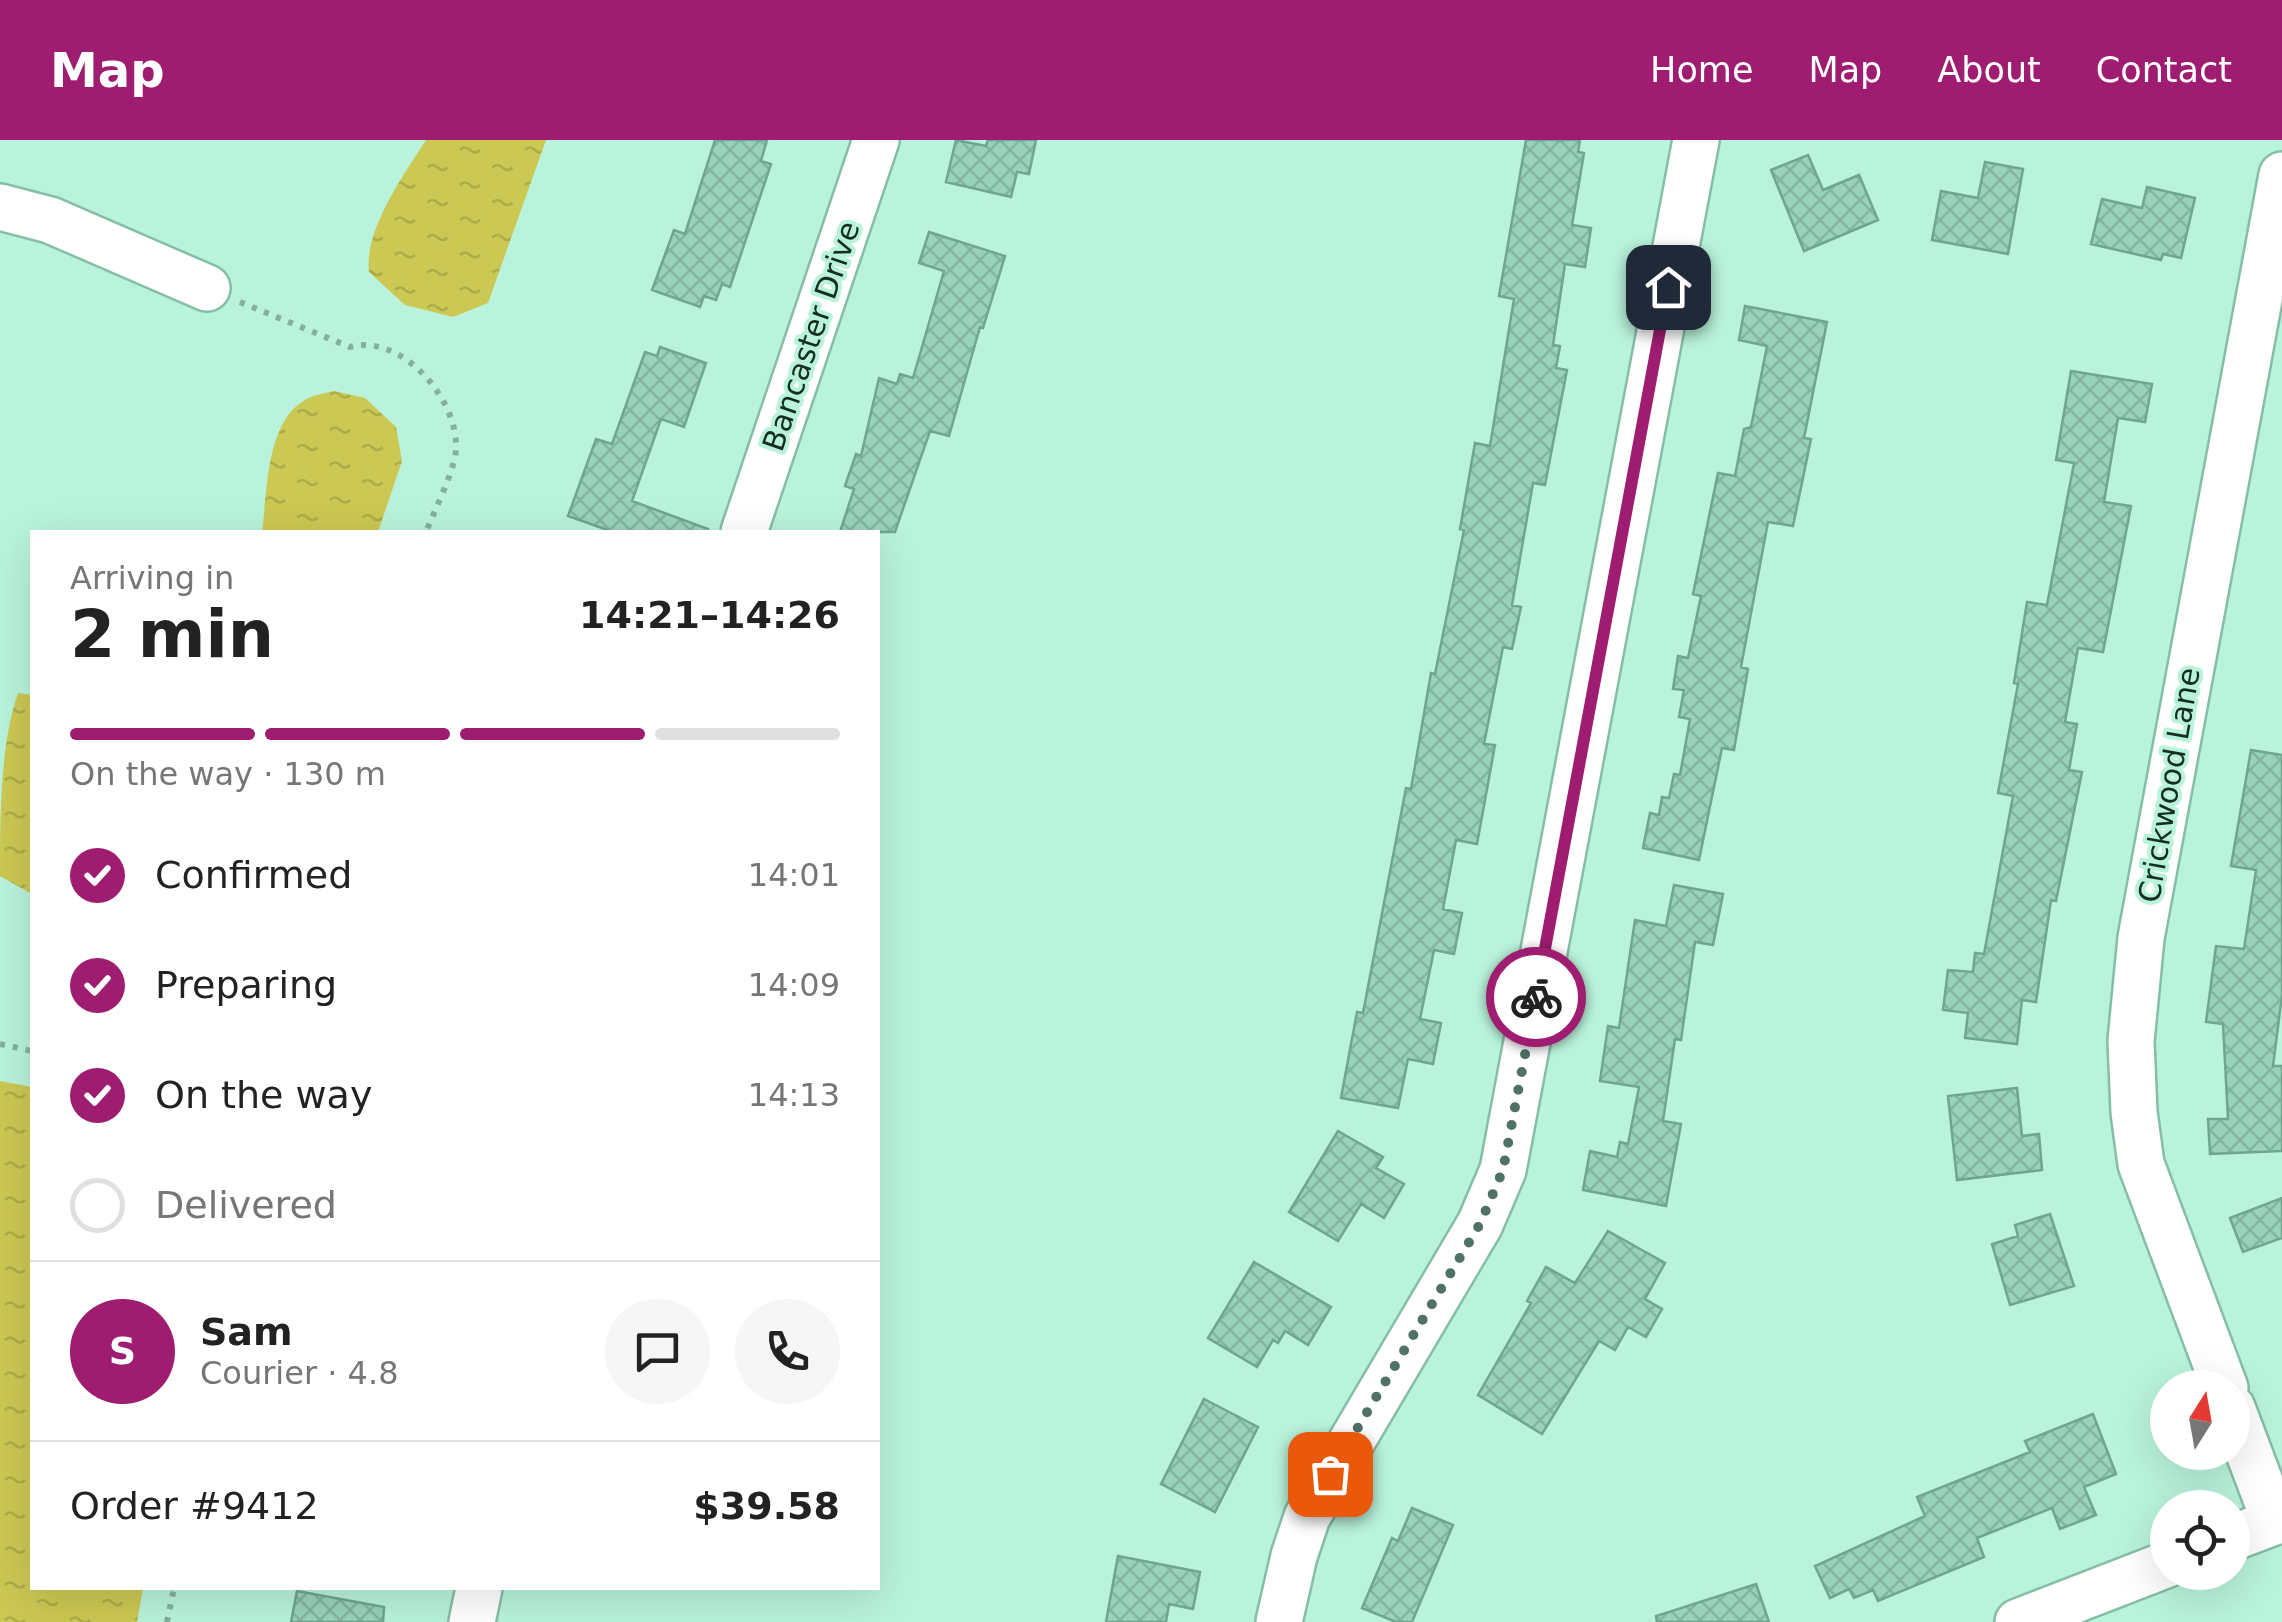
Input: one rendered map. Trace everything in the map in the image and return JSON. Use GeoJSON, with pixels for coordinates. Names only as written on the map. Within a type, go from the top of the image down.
{"type":"FeatureCollection","features":[{"type":"Feature","properties":{"kind":"street","name":"Bancaster Drive"},"geometry":{"type":"LineString","coordinates":[[745,530],[876,140]]}},
{"type":"Feature","properties":{"kind":"street"},"geometry":{"type":"LineString","coordinates":[[1279,1622],[1307,1518],[1480,1224],[1503,1170],[1696,140]]}},
{"type":"Feature","properties":{"kind":"street","name":"Crickwood Lane"},"geometry":{"type":"LineString","coordinates":[[2218,1370],[2142,1164],[2131,1078],[2132,1008],[2144,918],[2282,175]]}},
{"type":"Feature","properties":{"kind":"street"},"geometry":{"type":"LineString","coordinates":[[0,207],[50,220],[207,288]]}},
{"type":"Feature","properties":{"kind":"street"},"geometry":{"type":"LineString","coordinates":[[2250,1452],[2278,1520],[2250,1531]]}},
{"type":"Feature","properties":{"kind":"street"},"geometry":{"type":"LineString","coordinates":[[2018,1622],[2150,1571]]}},
{"type":"Feature","properties":{"kind":"street"},"geometry":{"type":"LineString","coordinates":[[472,1622],[479,1590]]}},
{"type":"Feature","properties":{"kind":"path"},"geometry":{"type":"LineString","coordinates":[[207,288],[350,347],[380,347],[418,367],[440,396],[456,450],[427,530]]}},
{"type":"Feature","properties":{"kind":"path"},"geometry":{"type":"LineString","coordinates":[[0,1044],[30,1051]]}},
{"type":"Feature","properties":{"kind":"path"},"geometry":{"type":"LineString","coordinates":[[167,1622],[174,1590]]}},
{"type":"Feature","properties":{"kind":"water"},"geometry":{"type":"Polygon","coordinates":[[[426,140],[546,140],[488,303],[453,317],[405,305],[369,272],[369,256],[379,221],[426,140]]]}},
{"type":"Feature","properties":{"kind":"water"},"geometry":{"type":"Polygon","coordinates":[[[334,391],[365,398],[396,427],[402,461],[379,530],[262,530],[277,437],[296,407],[311,397],[334,391]]]}},
{"type":"Feature","properties":{"kind":"water"},"geometry":{"type":"Polygon","coordinates":[[[18,693],[30,695],[30,893],[0,876],[4,758],[18,693]]]}},
{"type":"Feature","properties":{"kind":"water"},"geometry":{"type":"Polygon","coordinates":[[[0,1081],[30,1087],[30,1590],[143,1590],[137,1622],[0,1622],[0,1081]]]}},
{"type":"Feature","properties":{"kind":"building"},"geometry":{"type":"Polygon","coordinates":[[[715,140],[767,140],[761,161],[771,164],[730,287],[722,284],[716,300],[704,296],[700,307],[652,290],[674,230],[685,234],[715,140]]]}},
{"type":"Feature","properties":{"kind":"building"},"geometry":{"type":"Polygon","coordinates":[[[956,140],[986,146],[988,140],[1036,140],[1029,174],[1017,172],[1011,197],[946,182],[956,140]]]}},
{"type":"Feature","properties":{"kind":"building"},"geometry":{"type":"Polygon","coordinates":[[[1526,140],[1580,140],[1578,152],[1584,153],[1572,225],[1591,228],[1585,267],[1565,264],[1553,345],[1560,346],[1556,368],[1567,370],[1545,485],[1533,483],[1512,605],[1521,607],[1512,649],[1503,647],[1484,744],[1495,745],[1477,844],[1456,840],[1443,909],[1462,913],[1454,954],[1434,950],[1420,1019],[1441,1023],[1433,1064],[1408,1059],[1398,1108],[1341,1098],[1357,1012],[1363,1013],[1406,788],[1411,789],[1431,673],[1435,674],[1464,530],[1460,529],[1475,443],[1490,446],[1514,299],[1499,296],[1526,140]]]}},
{"type":"Feature","properties":{"kind":"building"},"geometry":{"type":"Polygon","coordinates":[[[1808,155],[1823,190],[1859,175],[1878,220],[1804,251],[1771,170],[1808,155]]]}},
{"type":"Feature","properties":{"kind":"building"},"geometry":{"type":"Polygon","coordinates":[[[1985,162],[2023,169],[2008,254],[1932,240],[1941,191],[1978,198],[1985,162]]]}},
{"type":"Feature","properties":{"kind":"building"},"geometry":{"type":"Polygon","coordinates":[[[2147,187],[2195,198],[2181,258],[2163,254],[2161,260],[2091,244],[2102,199],[2142,208],[2147,187]]]}},
{"type":"Feature","properties":{"kind":"building"},"geometry":{"type":"Polygon","coordinates":[[[929,232],[1005,256],[949,436],[930,431],[895,532],[841,530],[854,489],[845,486],[856,454],[861,456],[879,378],[897,384],[900,374],[913,378],[944,271],[919,263],[929,232]]]}},
{"type":"Feature","properties":{"kind":"building"},"geometry":{"type":"Polygon","coordinates":[[[1745,306],[1827,322],[1804,438],[1811,439],[1793,526],[1768,522],[1741,667],[1748,669],[1734,750],[1722,748],[1699,860],[1643,848],[1650,813],[1659,815],[1662,797],[1669,798],[1674,774],[1680,775],[1690,719],[1679,717],[1684,690],[1673,689],[1678,656],[1688,658],[1701,596],[1693,594],[1718,473],[1735,476],[1744,429],[1751,427],[1767,346],[1739,340],[1745,306]]]}},
{"type":"Feature","properties":{"kind":"building"},"geometry":{"type":"Polygon","coordinates":[[[660,347],[706,363],[684,427],[661,419],[632,501],[708,530],[607,530],[568,516],[596,439],[612,444],[645,352],[657,356],[660,347]]]}},
{"type":"Feature","properties":{"kind":"building"},"geometry":{"type":"Polygon","coordinates":[[[2071,371],[2152,384],[2145,422],[2118,418],[2104,502],[2131,506],[2103,652],[2078,648],[2065,722],[2077,724],[2069,770],[2082,772],[2056,901],[2051,900],[2036,1002],[2022,1000],[2017,1044],[1965,1038],[1968,1013],[1943,1010],[1948,970],[1973,972],[1975,953],[1984,954],[2013,796],[1998,793],[2018,684],[2014,683],[2027,602],[2047,605],[2074,463],[2056,460],[2071,371]]]}},
{"type":"Feature","properties":{"kind":"building"},"geometry":{"type":"Polygon","coordinates":[[[2251,750],[2282,755],[2282,995],[2273,1066],[2282,1066],[2282,1151],[2210,1154],[2208,1119],[2228,1119],[2223,1024],[2206,1022],[2216,946],[2244,949],[2256,870],[2231,866],[2251,750]]]}},
{"type":"Feature","properties":{"kind":"building"},"geometry":{"type":"Polygon","coordinates":[[[1674,885],[1723,894],[1713,945],[1695,942],[1681,1040],[1675,1039],[1663,1121],[1681,1124],[1666,1206],[1583,1190],[1590,1151],[1617,1157],[1620,1142],[1628,1144],[1639,1087],[1600,1081],[1608,1026],[1619,1028],[1635,920],[1666,926],[1674,885]]]}},
{"type":"Feature","properties":{"kind":"building"},"geometry":{"type":"Polygon","coordinates":[[[2017,1088],[2022,1136],[2039,1134],[2042,1170],[1957,1180],[1948,1096],[2017,1088]]]}},
{"type":"Feature","properties":{"kind":"building"},"geometry":{"type":"Polygon","coordinates":[[[1338,1131],[1383,1157],[1376,1168],[1404,1184],[1384,1218],[1361,1204],[1338,1241],[1289,1212],[1338,1131]]]}},
{"type":"Feature","properties":{"kind":"building"},"geometry":{"type":"Polygon","coordinates":[[[2282,1198],[2282,1238],[2243,1252],[2230,1218],[2282,1198]]]}},
{"type":"Feature","properties":{"kind":"building"},"geometry":{"type":"Polygon","coordinates":[[[2050,1214],[2074,1286],[2010,1305],[1992,1244],[2018,1236],[2015,1225],[2050,1214]]]}},
{"type":"Feature","properties":{"kind":"building"},"geometry":{"type":"Polygon","coordinates":[[[1608,1231],[1665,1263],[1645,1299],[1662,1309],[1646,1337],[1628,1327],[1615,1350],[1599,1341],[1542,1434],[1478,1395],[1531,1303],[1527,1301],[1546,1267],[1575,1283],[1608,1231]]]}},
{"type":"Feature","properties":{"kind":"building"},"geometry":{"type":"Polygon","coordinates":[[[1254,1262],[1331,1307],[1308,1345],[1285,1331],[1278,1343],[1273,1340],[1257,1367],[1208,1338],[1254,1262]]]}},
{"type":"Feature","properties":{"kind":"building"},"geometry":{"type":"Polygon","coordinates":[[[1204,1399],[1258,1427],[1215,1512],[1161,1484],[1204,1399]]]}},
{"type":"Feature","properties":{"kind":"building"},"geometry":{"type":"Polygon","coordinates":[[[2093,1414],[2116,1474],[2084,1487],[2096,1515],[2060,1529],[2052,1508],[1977,1538],[1984,1557],[1878,1601],[1873,1590],[1854,1598],[1849,1589],[1830,1598],[1815,1566],[1925,1516],[1917,1497],[2030,1452],[2025,1441],[2093,1414]]]}},
{"type":"Feature","properties":{"kind":"building"},"geometry":{"type":"Polygon","coordinates":[[[1412,1508],[1453,1525],[1412,1622],[1396,1622],[1362,1608],[1392,1538],[1398,1541],[1412,1508]]]}},
{"type":"Feature","properties":{"kind":"building"},"geometry":{"type":"Polygon","coordinates":[[[1118,1556],[1200,1572],[1193,1609],[1169,1604],[1166,1622],[1106,1622],[1118,1556]]]}},
{"type":"Feature","properties":{"kind":"building"},"geometry":{"type":"Polygon","coordinates":[[[1756,1584],[1769,1622],[1657,1622],[1656,1616],[1756,1584]]]}},
{"type":"Feature","properties":{"kind":"building"},"geometry":{"type":"Polygon","coordinates":[[[297,1591],[384,1607],[383,1622],[291,1622],[297,1591]]]}},
{"type":"Feature","properties":{"kind":"way so far"},"geometry":{"type":"LineString","coordinates":[[1330,1474],[1480,1224],[1503,1170],[1536,997]]}},
{"type":"Feature","properties":{"kind":"route"},"geometry":{"type":"LineString","coordinates":[[1536,997],[1668,287]]}}]}
